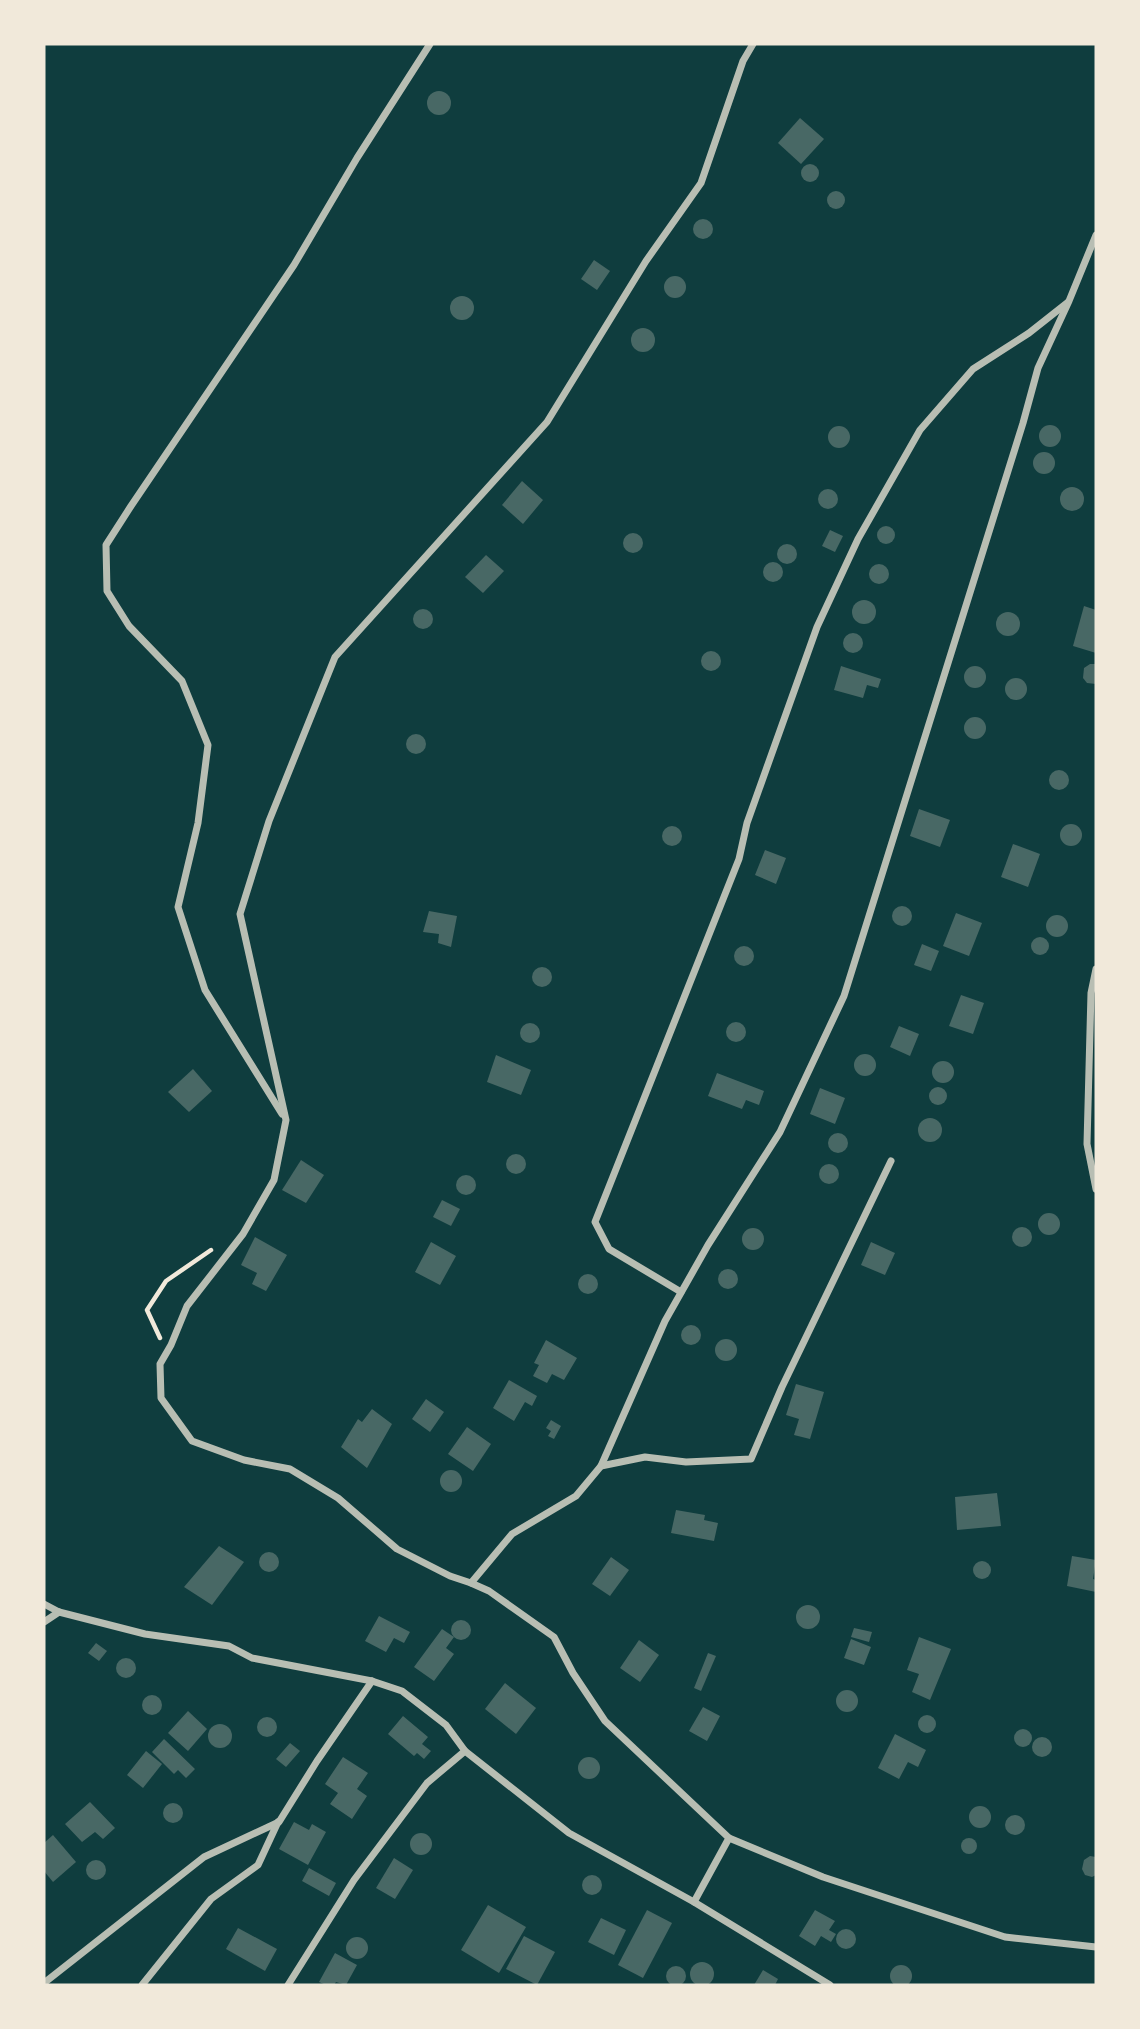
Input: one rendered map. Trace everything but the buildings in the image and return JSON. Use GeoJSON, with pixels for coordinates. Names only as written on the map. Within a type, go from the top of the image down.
{"type":"FeatureCollection","features":[{"type":"Feature","properties":{"kind":"street"},"geometry":{"type":"LineString","coordinates":[[286,1120],[205,990],[178,907],[198,823],[208,746],[182,681],[129,626],[107,591],[106,545],[294,265],[429,44]]}},
{"type":"Feature","properties":{"kind":"street"},"geometry":{"type":"LineString","coordinates":[[753,44],[743,61],[701,183],[646,261],[547,422],[335,657],[269,821],[240,914],[286,1120],[274,1180],[243,1234],[187,1306],[160,1364],[161,1398],[192,1441],[244,1460],[290,1469],[338,1497],[397,1549],[450,1576],[489,1591],[554,1637],[573,1673],[605,1721],[729,1838],[823,1877],[1004,1937],[1096,1947]]}},
{"type":"Feature","properties":{"kind":"street"},"geometry":{"type":"LineString","coordinates":[[471,1583],[512,1534],[576,1496],[601,1466],[664,1321],[708,1245],[780,1132],[844,996],[1020,435],[1038,368],[1096,235]]}},
{"type":"Feature","properties":{"kind":"street"},"geometry":{"type":"LineString","coordinates":[[681,1292],[609,1249],[594,1222],[739,859],[747,823],[817,627],[858,539],[920,430],[973,369],[1029,333],[1069,301]]}},
{"type":"Feature","properties":{"kind":"street"},"geometry":{"type":"LineString","coordinates":[[1096,969],[1091,993],[1087,1144],[1096,1189]]}},
{"type":"Feature","properties":{"kind":"street"},"geometry":{"type":"LineString","coordinates":[[601,1466],[645,1457],[686,1462],[751,1460],[782,1387],[891,1161]]}},
{"type":"Feature","properties":{"kind":"street"},"geometry":{"type":"LineString","coordinates":[[44,1604],[59,1612],[145,1634],[229,1646],[252,1658],[372,1681],[402,1691],[446,1725],[465,1751],[569,1833],[694,1902],[830,1985]]}},
{"type":"Feature","properties":{"kind":"street"},"geometry":{"type":"LineString","coordinates":[[44,1622],[59,1612]]}},
{"type":"Feature","properties":{"kind":"street"},"geometry":{"type":"LineString","coordinates":[[142,1985],[211,1899],[258,1864],[279,1822],[317,1761],[372,1681]]}},
{"type":"Feature","properties":{"kind":"street"},"geometry":{"type":"LineString","coordinates":[[288,1985],[354,1880],[427,1783],[465,1751]]}},
{"type":"Feature","properties":{"kind":"street"},"geometry":{"type":"LineString","coordinates":[[44,1983],[204,1857],[279,1822]]}},
{"type":"Feature","properties":{"kind":"street"},"geometry":{"type":"LineString","coordinates":[[694,1902],[729,1838]]}}]}
